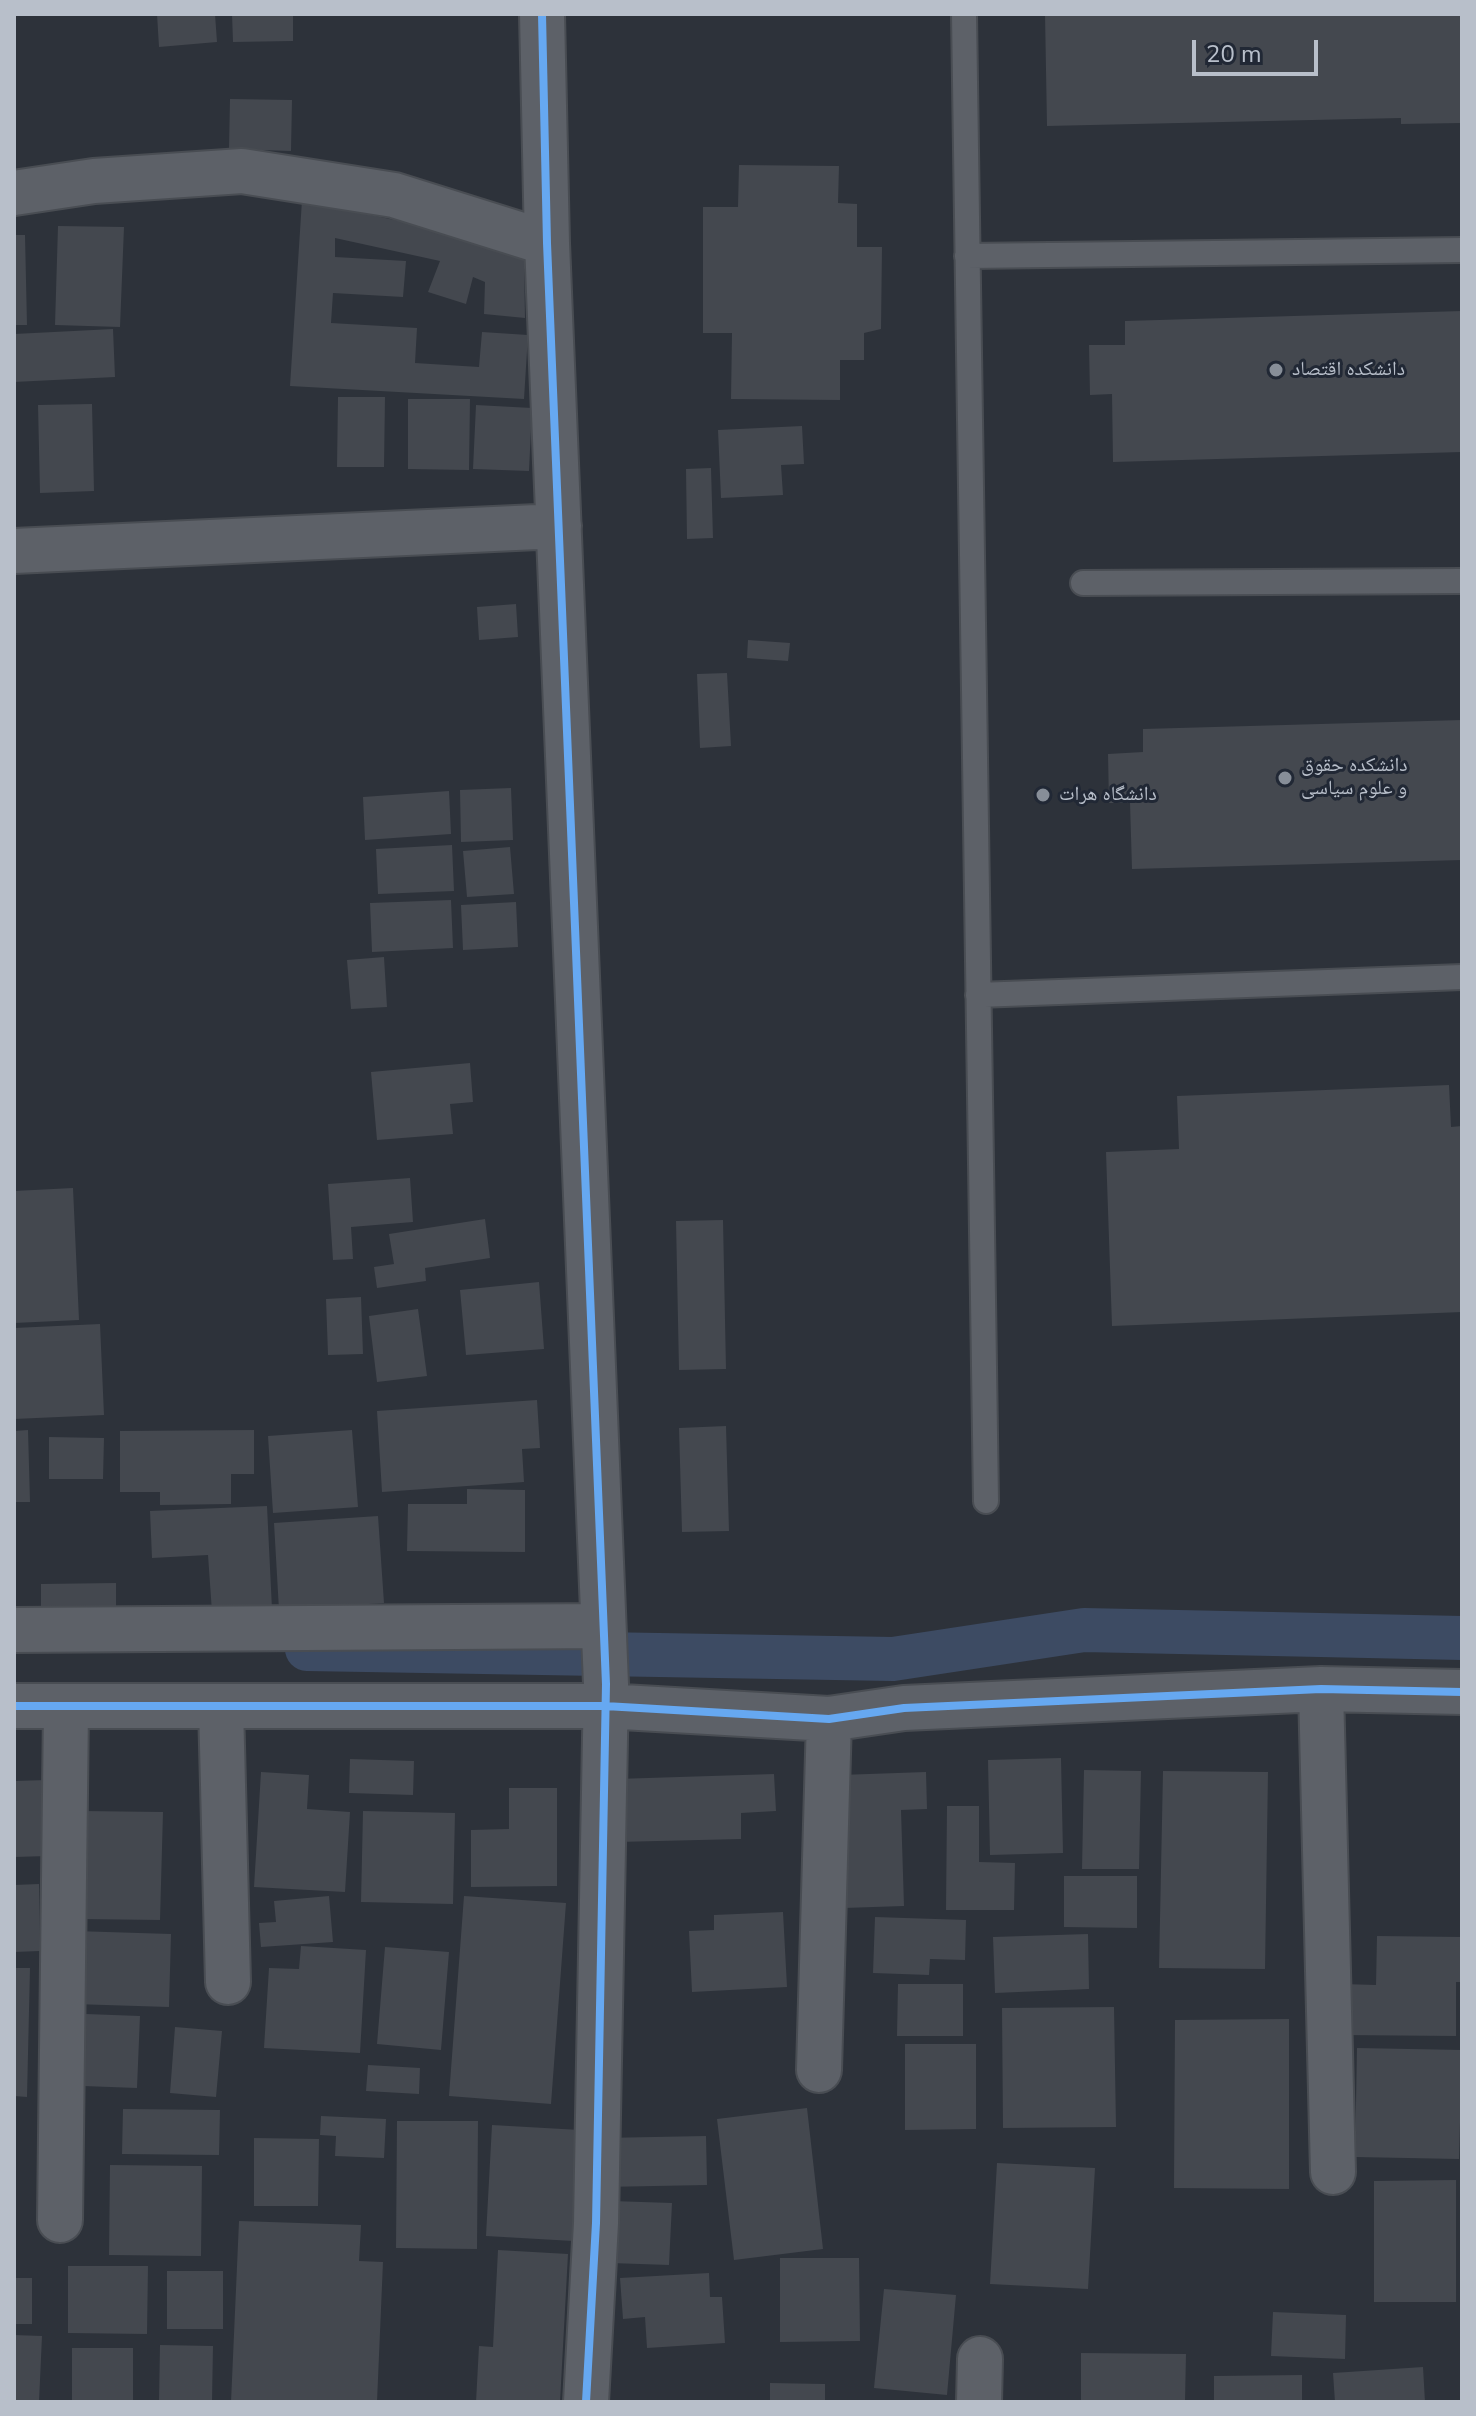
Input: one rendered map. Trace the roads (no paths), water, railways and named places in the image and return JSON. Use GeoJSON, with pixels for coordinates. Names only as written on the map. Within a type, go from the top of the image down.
{"type":"FeatureCollection","features":[{"type":"Feature","properties":{"kind":"street"},"geometry":{"type":"LineString","coordinates":[[542,14],[547,243],[605,1695],[596,2223],[586,2402]]}},
{"type":"Feature","properties":{"kind":"street"},"geometry":{"type":"LineString","coordinates":[[14,193],[94,181],[242,171],[394,195],[547,243]]}},
{"type":"Feature","properties":{"kind":"street"},"geometry":{"type":"LineString","coordinates":[[14,551],[559,526]]}},
{"type":"Feature","properties":{"kind":"street"},"geometry":{"type":"LineString","coordinates":[[14,1630],[602,1626]]}},
{"type":"Feature","properties":{"kind":"street"},"geometry":{"type":"LineString","coordinates":[[14,1706],[221,1706],[605,1695],[829,1719],[904,1708],[1321,1689],[1462,1692]]}},
{"type":"Feature","properties":{"kind":"street"},"geometry":{"type":"LineString","coordinates":[[1321,1689],[1333,2172]]}},
{"type":"Feature","properties":{"kind":"street"},"geometry":{"type":"LineString","coordinates":[[221,1706],[228,1982]]}},
{"type":"Feature","properties":{"kind":"street"},"geometry":{"type":"LineString","coordinates":[[60,2220],[66,1708]]}},
{"type":"Feature","properties":{"kind":"street"},"geometry":{"type":"LineString","coordinates":[[819,2070],[829,1719]]}},
{"type":"Feature","properties":{"kind":"street"},"geometry":{"type":"LineString","coordinates":[[979,2402],[980,2359]]}},
{"type":"Feature","properties":{"kind":"lane"},"geometry":{"type":"LineString","coordinates":[[964,14],[986,1501]]}},
{"type":"Feature","properties":{"kind":"lane"},"geometry":{"type":"LineString","coordinates":[[967,256],[1462,250]]}},
{"type":"Feature","properties":{"kind":"lane"},"geometry":{"type":"LineString","coordinates":[[1083,583],[1462,581]]}},
{"type":"Feature","properties":{"kind":"lane"},"geometry":{"type":"LineString","coordinates":[[978,995],[1462,977]]}},
{"type":"Feature","properties":{"kind":"waterway"},"geometry":{"type":"LineString","coordinates":[[307,1649],[893,1659],[1084,1630],[1462,1638]]}},
{"type":"Feature","properties":{"kind":"place","name":"دانشکده اقتصاد"},"geometry":{"type":"Point","coordinates":[1276,370]}},
{"type":"Feature","properties":{"kind":"place","name":"دانشکده حقوق و علوم سیاسی"},"geometry":{"type":"Point","coordinates":[1285,778]}},
{"type":"Feature","properties":{"kind":"place","name":"دانشگاه هرات"},"geometry":{"type":"Point","coordinates":[1043,795]}}]}
